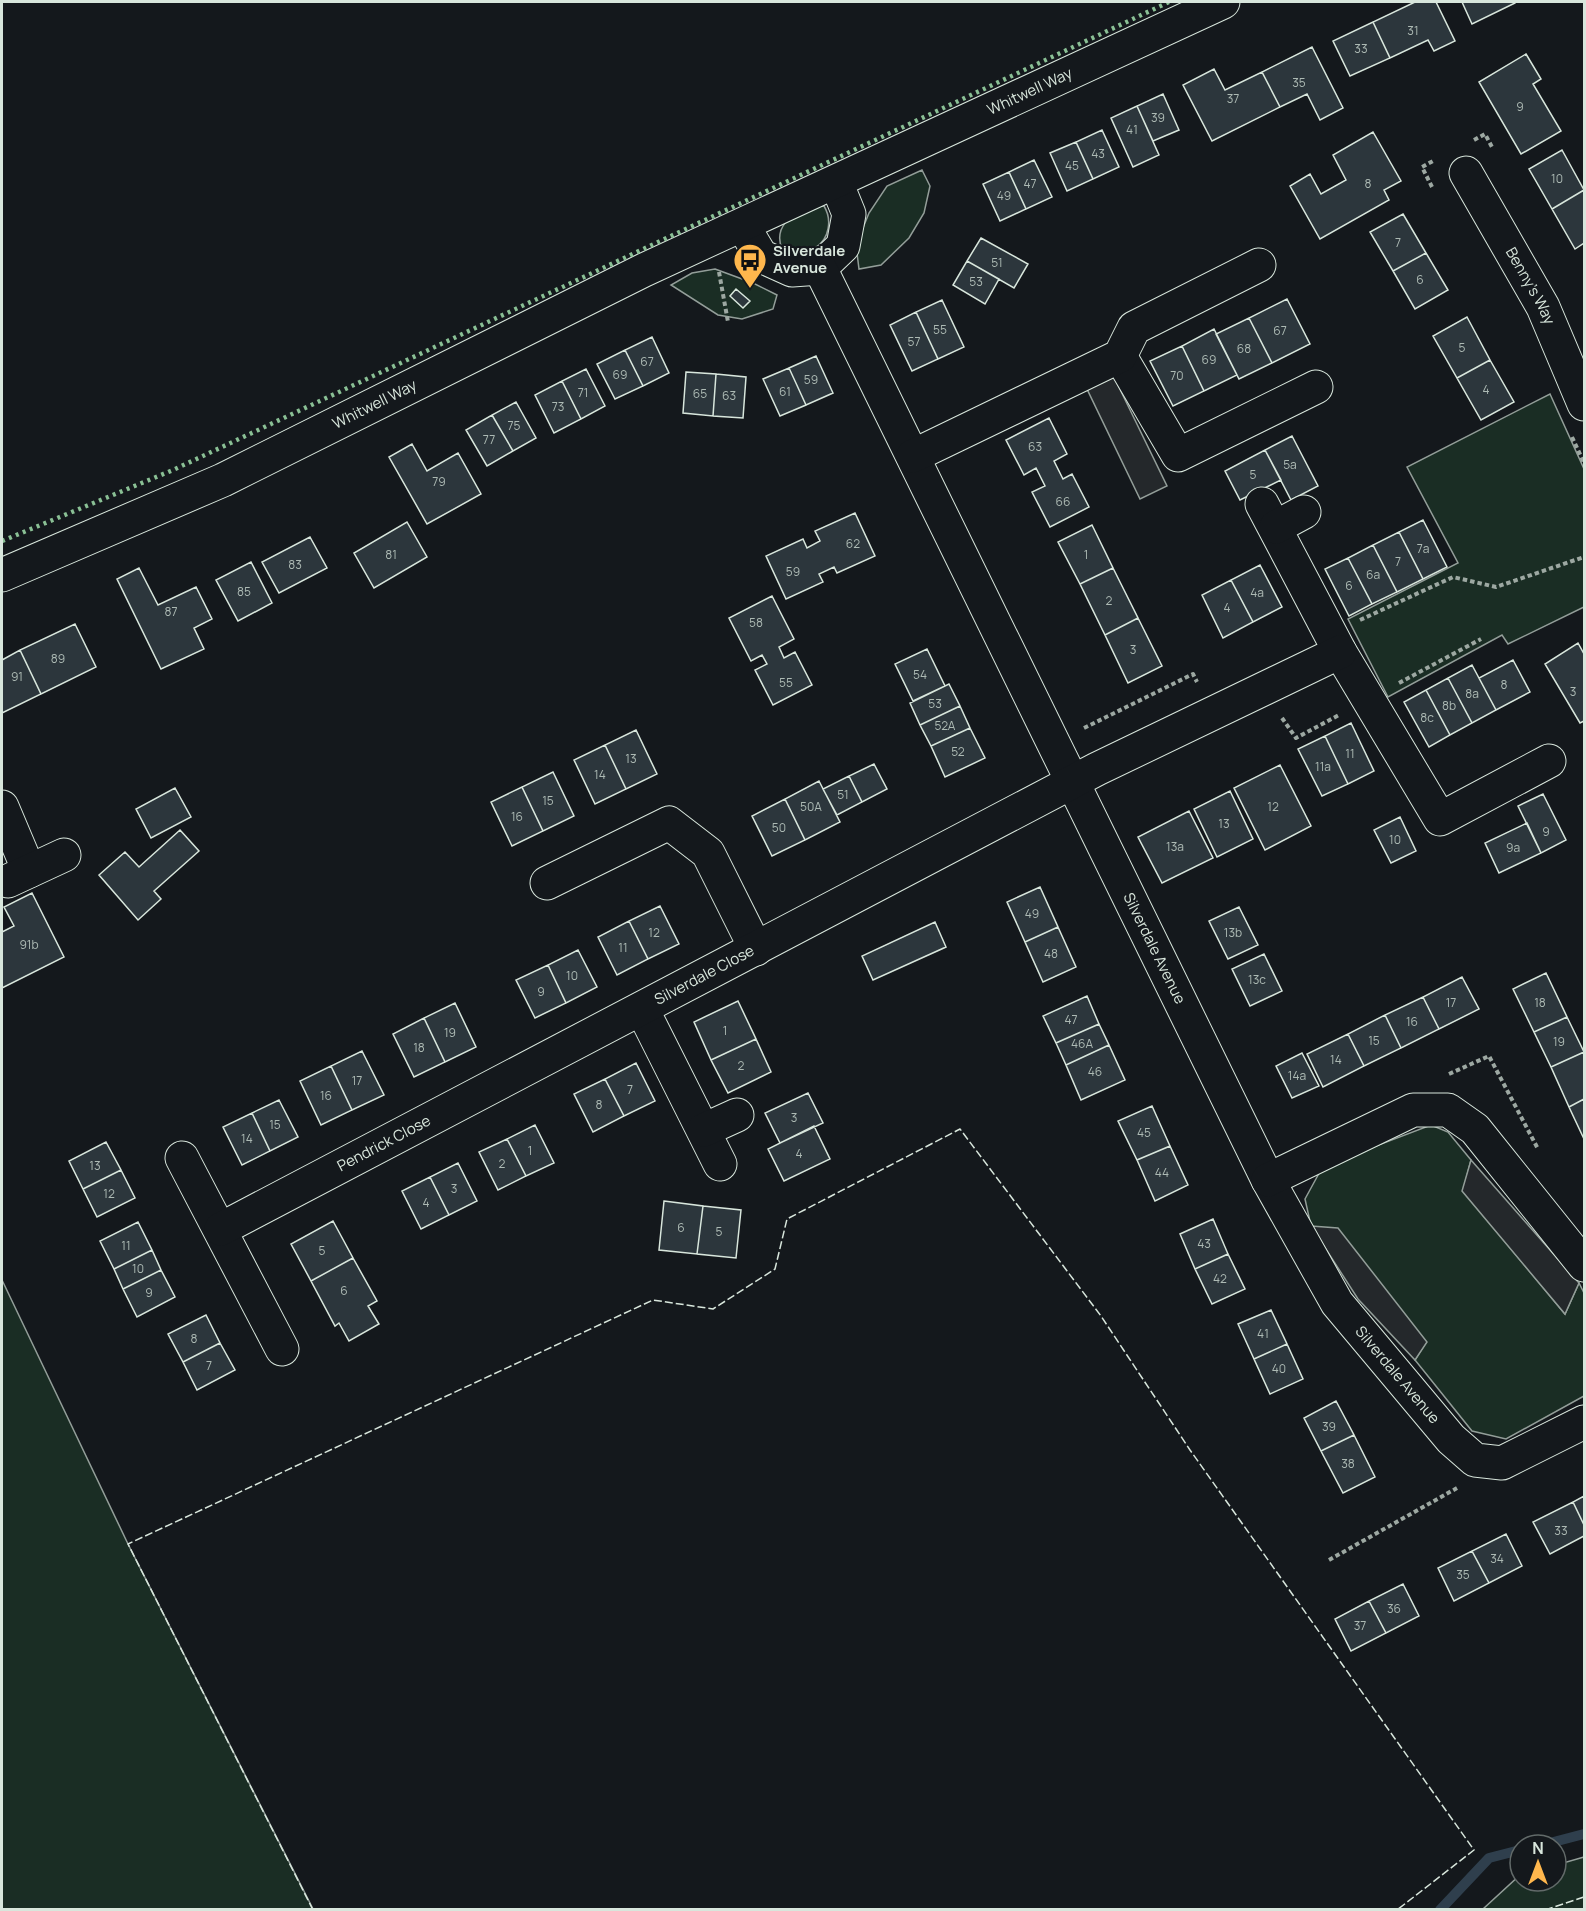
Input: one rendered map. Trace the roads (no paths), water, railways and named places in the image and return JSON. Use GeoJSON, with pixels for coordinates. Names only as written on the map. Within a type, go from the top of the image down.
{"type":"FeatureCollection","features":[{"type":"Feature","properties":{"kind":"street","name":"Whitwell Way"},"geometry":{"type":"LineString","coordinates":[[2,575],[223,480],[644,270],[1222,2]]}},
{"type":"Feature","properties":{"kind":"street","name":"Benny's Way"},"geometry":{"type":"LineString","coordinates":[[1466,173],[1544,307],[1584,404]]}},
{"type":"Feature","properties":{"kind":"street"},"geometry":{"type":"LineString","coordinates":[[743,226],[761,256],[792,270],[820,268],[843,246],[849,214],[836,182]]}},
{"type":"Feature","properties":{"kind":"street"},"geometry":{"type":"LineString","coordinates":[[913,456],[1120,356],[1134,328],[1259,265]]}},
{"type":"Feature","properties":{"kind":"street","name":"Silverdale Avenue"},"geometry":{"type":"LineString","coordinates":[[820,268],[1268,1180],[1337,1303],[1451,1439],[1475,1460],[1502,1463],[1584,1422]]}},
{"type":"Feature","properties":{"kind":"street"},"geometry":{"type":"LineString","coordinates":[[1120,356],[1178,455],[1316,387]]}},
{"type":"Feature","properties":{"kind":"street"},"geometry":{"type":"LineString","coordinates":[[1304,512],[1269,516],[1340,652],[1440,819],[1548,761]]}},
{"type":"Feature","properties":{"kind":"street"},"geometry":{"type":"LineString","coordinates":[[756,949],[1071,782],[1340,652]]}},
{"type":"Feature","properties":{"kind":"street"},"geometry":{"type":"LineString","coordinates":[[2,807],[19,876],[64,855]]}},
{"type":"Feature","properties":{"kind":"street","name":"Silverdale Close"},"geometry":{"type":"LineString","coordinates":[[547,884],[668,812],[708,853],[756,949],[548,1058]]}},
{"type":"Feature","properties":{"kind":"street","name":"Silverdale Close"},"geometry":{"type":"LineString","coordinates":[[642,1009],[720,1164]]}},
{"type":"Feature","properties":{"kind":"street","name":"Pendrick Close"},"geometry":{"type":"LineString","coordinates":[[221,1229],[548,1058]]}},
{"type":"Feature","properties":{"kind":"street"},"geometry":{"type":"LineString","coordinates":[[1268,1180],[1413,1110],[1448,1110],[1475,1129],[1584,1265]]}},
{"type":"Feature","properties":{"kind":"street"},"geometry":{"type":"LineString","coordinates":[[704,1130],[737,1115]]}},
{"type":"Feature","properties":{"kind":"street"},"geometry":{"type":"LineString","coordinates":[[182,1158],[282,1349]]}},
{"type":"Feature","properties":{"kind":"waterway"},"geometry":{"type":"LineString","coordinates":[[1568,1838],[1584,1834]]}},
{"type":"Feature","properties":{"kind":"waterway"},"geometry":{"type":"LineString","coordinates":[[1440,1910],[1489,1858],[1508,1853]]}},
{"type":"Feature","properties":{"kind":"place","name":"Silverdale Avenue"},"geometry":{"type":"Point","coordinates":[750,289]}}]}
